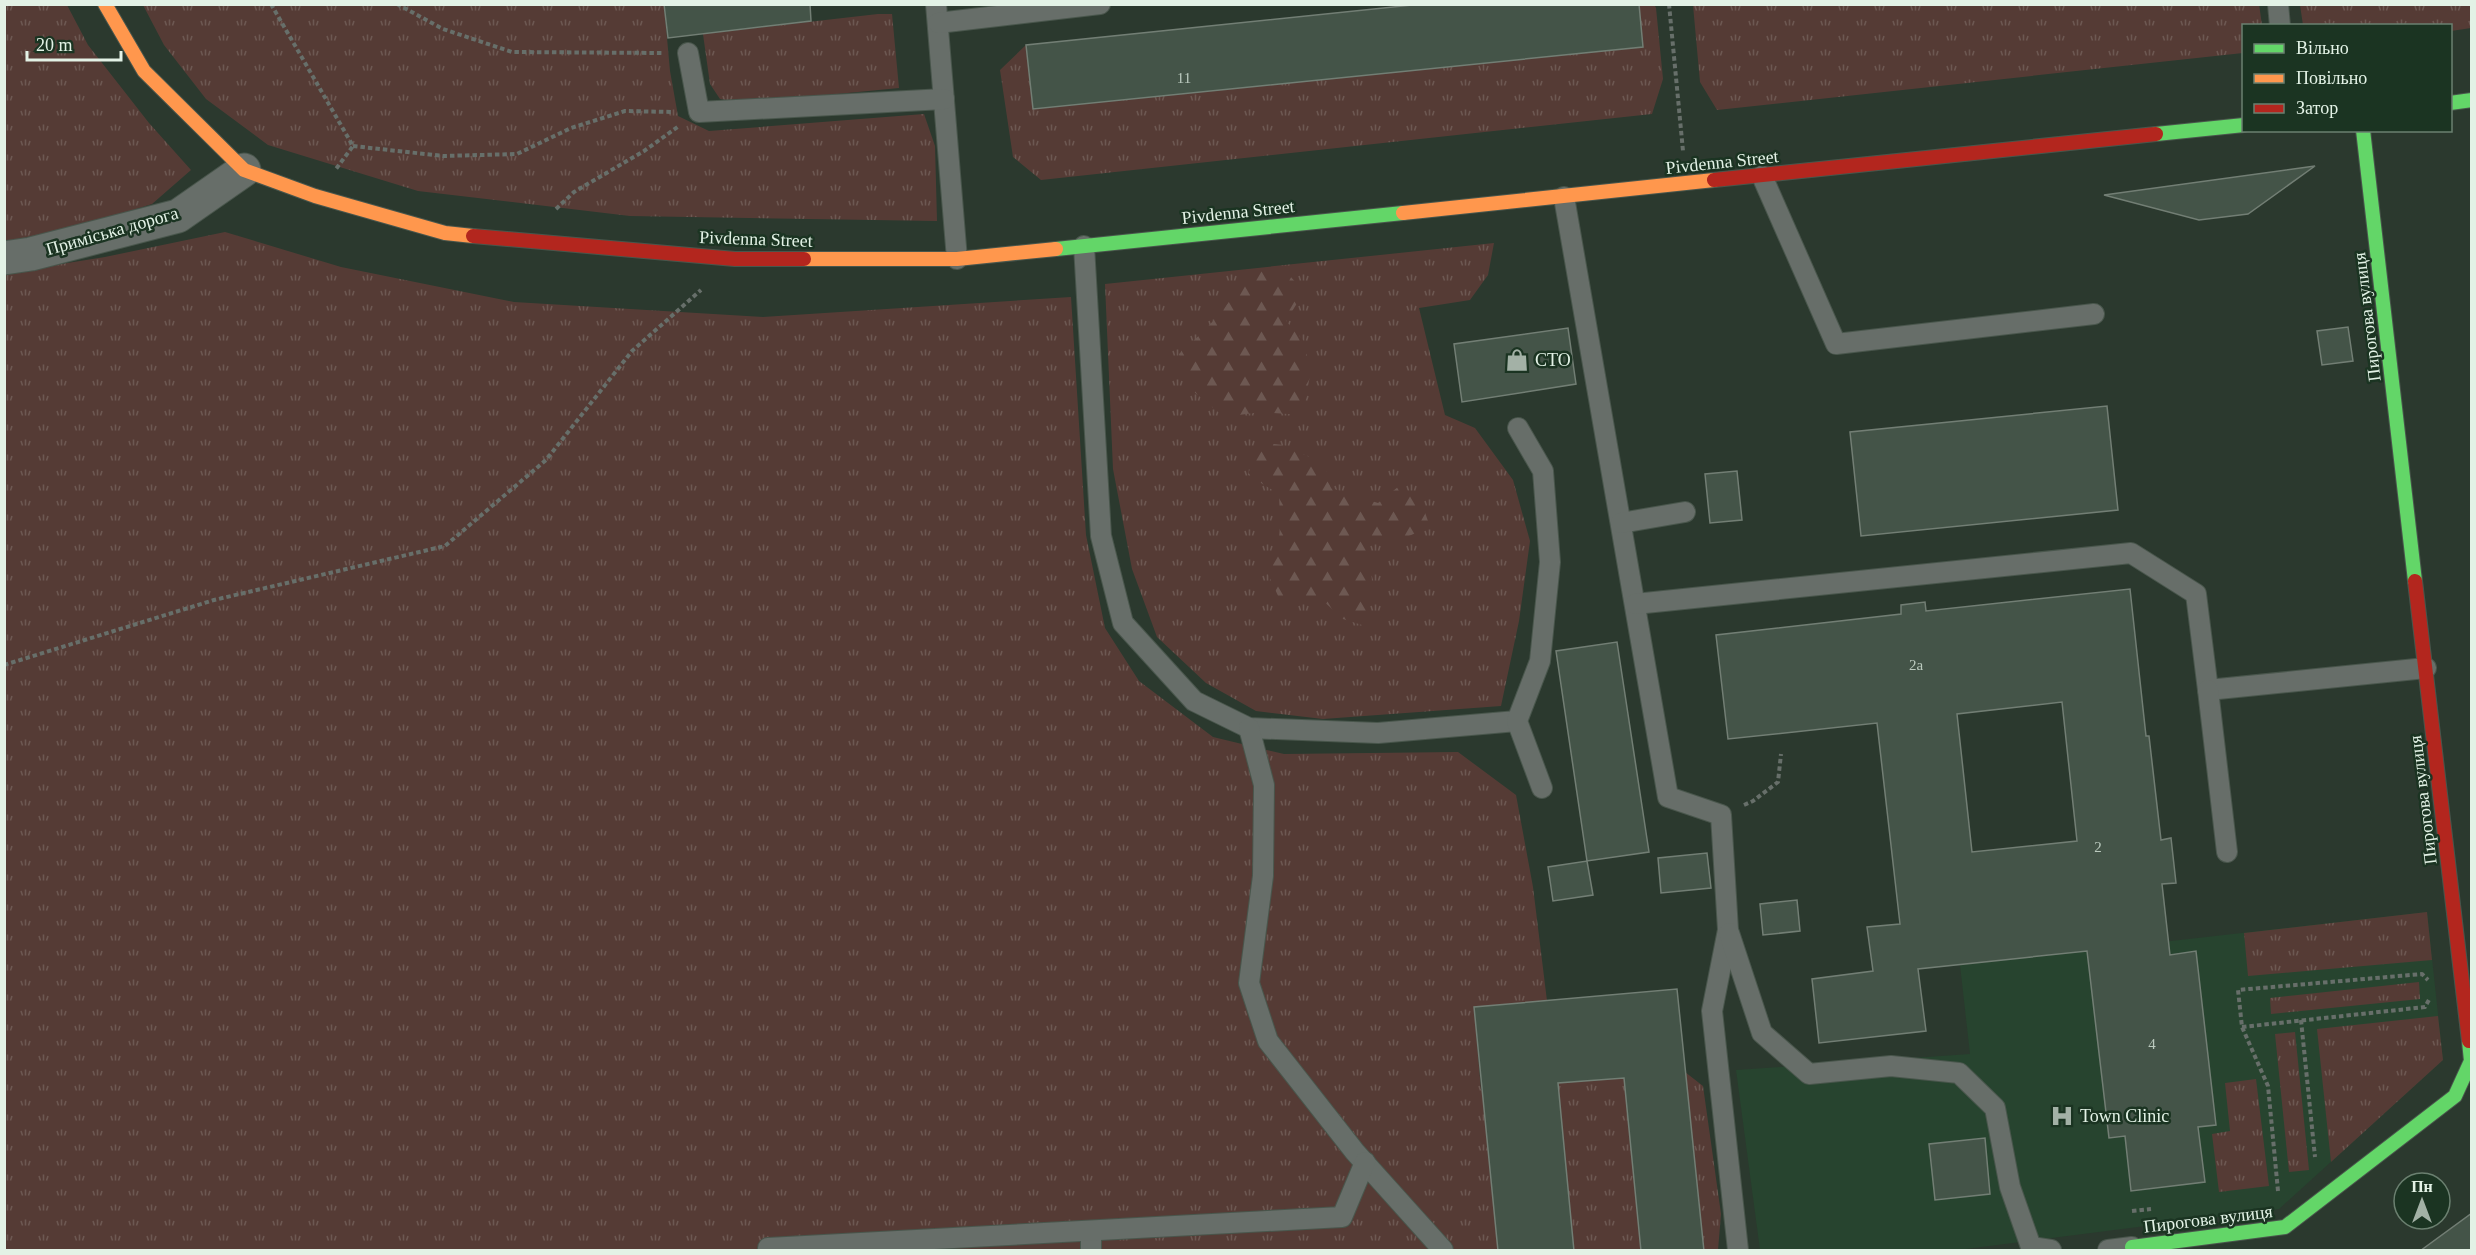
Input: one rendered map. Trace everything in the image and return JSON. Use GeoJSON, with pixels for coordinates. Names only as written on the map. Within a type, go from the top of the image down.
{"type":"FeatureCollection","features":[{"type":"Feature","properties":{"kind":"street"},"geometry":{"type":"LineString","coordinates":[[105,4],[144,71],[244,170]]}},
{"type":"Feature","properties":{"kind":"street"},"geometry":{"type":"LineString","coordinates":[[2452,103],[2472,100]]}},
{"type":"Feature","properties":{"kind":"street","name":"Pivdenna Street"},"geometry":{"type":"LineString","coordinates":[[244,170],[315,196],[445,233],[735,259],[957,259],[2242,125]]}},
{"type":"Feature","properties":{"kind":"street","name":"Пирогова вулиця"},"geometry":{"type":"LineString","coordinates":[[2133,1247],[2285,1227],[2455,1096],[2471,1061],[2363,132]]}},
{"type":"Feature","properties":{"kind":"street","name":"Приміська дорога"},"geometry":{"type":"LineString","coordinates":[[4,258],[31,254],[178,216],[244,170]]}},
{"type":"Feature","properties":{"kind":"lane"},"geometry":{"type":"LineString","coordinates":[[957,259],[937,14],[1100,4]]}},
{"type":"Feature","properties":{"kind":"lane"},"geometry":{"type":"LineString","coordinates":[[2278,4],[2280,24]]}},
{"type":"Feature","properties":{"kind":"lane"},"geometry":{"type":"LineString","coordinates":[[688,52],[699,112],[944,99]]}},
{"type":"Feature","properties":{"kind":"lane"},"geometry":{"type":"LineString","coordinates":[[1762,176],[1836,344],[2094,314]]}},
{"type":"Feature","properties":{"kind":"lane"},"geometry":{"type":"LineString","coordinates":[[1564,197],[1668,797],[1721,815],[1728,930],[1712,1011],[1738,1251]]}},
{"type":"Feature","properties":{"kind":"lane"},"geometry":{"type":"LineString","coordinates":[[1084,246],[1101,536],[1123,624],[1194,701],[1250,728],[1378,733],[1517,721]]}},
{"type":"Feature","properties":{"kind":"lane"},"geometry":{"type":"LineString","coordinates":[[1518,428],[1543,471],[1550,562],[1540,661],[1517,721],[1542,788]]}},
{"type":"Feature","properties":{"kind":"lane"},"geometry":{"type":"LineString","coordinates":[[1621,523],[1685,512]]}},
{"type":"Feature","properties":{"kind":"lane"},"geometry":{"type":"LineString","coordinates":[[1635,604],[2131,553],[2196,594],[2227,852]]}},
{"type":"Feature","properties":{"kind":"lane"},"geometry":{"type":"LineString","coordinates":[[2208,690],[2426,668]]}},
{"type":"Feature","properties":{"kind":"lane"},"geometry":{"type":"LineString","coordinates":[[1250,728],[1264,785],[1263,876],[1249,983],[1268,1041],[1365,1162],[1443,1251]]}},
{"type":"Feature","properties":{"kind":"lane"},"geometry":{"type":"LineString","coordinates":[[1728,930],[1762,1033],[1809,1074],[1892,1066],[1959,1073],[1995,1108],[2010,1186],[2031,1247],[2051,1251]]}},
{"type":"Feature","properties":{"kind":"lane"},"geometry":{"type":"LineString","coordinates":[[768,1248],[1342,1217],[1365,1162]]}},
{"type":"Feature","properties":{"kind":"lane"},"geometry":{"type":"LineString","coordinates":[[1090,1231],[1091,1251]]}},
{"type":"Feature","properties":{"kind":"lane"},"geometry":{"type":"LineString","coordinates":[[2108,1251],[2133,1247]]}},
{"type":"Feature","properties":{"kind":"path"},"geometry":{"type":"LineString","coordinates":[[271,4],[353,147]]}},
{"type":"Feature","properties":{"kind":"path"},"geometry":{"type":"LineString","coordinates":[[397,4],[443,29],[512,51],[613,54],[688,52]]}},
{"type":"Feature","properties":{"kind":"path"},"geometry":{"type":"LineString","coordinates":[[1669,4],[1686,184]]}},
{"type":"Feature","properties":{"kind":"path"},"geometry":{"type":"LineString","coordinates":[[353,147],[443,156],[517,154],[571,128],[625,111],[699,112]]}},
{"type":"Feature","properties":{"kind":"path"},"geometry":{"type":"LineString","coordinates":[[525,240],[574,192],[644,151],[699,112]]}},
{"type":"Feature","properties":{"kind":"path"},"geometry":{"type":"LineString","coordinates":[[315,196],[353,147]]}},
{"type":"Feature","properties":{"kind":"path"},"geometry":{"type":"LineString","coordinates":[[4,665],[214,600],[444,546],[546,460],[632,351],[735,259]]}},
{"type":"Feature","properties":{"kind":"path"},"geometry":{"type":"LineString","coordinates":[[1721,815],[1753,801],[1778,782],[1781,754]]}},
{"type":"Feature","properties":{"kind":"path"},"geometry":{"type":"LineString","coordinates":[[2267,1194],[2279,1193],[2268,1086],[2242,1027],[2238,990],[2422,974],[2435,990]]}},
{"type":"Feature","properties":{"kind":"path"},"geometry":{"type":"LineString","coordinates":[[2435,990],[2463,986]]}},
{"type":"Feature","properties":{"kind":"path"},"geometry":{"type":"LineString","coordinates":[[2242,1027],[2425,1007],[2435,990]]}},
{"type":"Feature","properties":{"kind":"path"},"geometry":{"type":"LineString","coordinates":[[2301,1020],[2315,1157]]}},
{"type":"Feature","properties":{"kind":"path"},"geometry":{"type":"LineString","coordinates":[[2132,1211],[2155,1208]]}},
{"type":"Feature","properties":{"kind":"shaded area","name":"Town Clinic"},"geometry":{"type":"Polygon","coordinates":[[[2427,912],[2443,1060],[2279,1209],[1958,1250],[1760,1250],[1736,1070],[1970,1054],[1960,965],[2427,912]]]}},
{"type":"Feature","properties":{"kind":"green space"},"geometry":{"type":"Polygon","coordinates":[[[1654,4],[1663,79],[1652,114],[1041,180],[1013,157],[1000,70],[1026,45],[1033,109],[1643,47],[1639,5],[1654,4]]]}},
{"type":"Feature","properties":{"kind":"green space"},"geometry":{"type":"Polygon","coordinates":[[[2259,4],[2262,24],[2242,24],[2242,53],[1717,110],[1700,82],[1693,5],[2259,4]]]}},
{"type":"Feature","properties":{"kind":"green space"},"geometry":{"type":"Polygon","coordinates":[[[4,5],[67,5],[88,45],[149,123],[191,170],[152,204],[85,225],[5,242],[4,5]]]}},
{"type":"Feature","properties":{"kind":"green space"},"geometry":{"type":"Polygon","coordinates":[[[143,5],[664,5],[670,71],[678,116],[709,131],[924,114],[935,146],[937,221],[630,216],[418,191],[268,145],[206,99],[164,45],[143,5]]]}},
{"type":"Feature","properties":{"kind":"green space"},"geometry":{"type":"Polygon","coordinates":[[[2300,5],[2471,5],[2471,28],[2452,31],[2452,24],[2303,24],[2300,5]]]}},
{"type":"Feature","properties":{"kind":"green space"},"geometry":{"type":"Polygon","coordinates":[[[892,14],[899,88],[744,103],[720,99],[710,84],[703,34],[892,14]]]}},
{"type":"Feature","properties":{"kind":"green space"},"geometry":{"type":"Polygon","coordinates":[[[225,232],[341,267],[514,302],[763,317],[1071,297],[1086,535],[1105,628],[1139,681],[1213,737],[1284,754],[1458,752],[1516,795],[1533,887],[1547,1001],[1474,1007],[1481,1090],[1685,1072],[1703,1086],[1721,1214],[1718,1250],[5,1250],[5,273],[105,257],[225,232]]]}},
{"type":"Feature","properties":{"kind":"green space"},"geometry":{"type":"Polygon","coordinates":[[[1494,243],[1488,275],[1470,300],[1419,308],[1445,415],[1475,428],[1513,480],[1530,541],[1519,621],[1501,706],[1323,719],[1256,711],[1206,683],[1157,637],[1132,569],[1113,469],[1105,284],[1494,243]]]}},
{"type":"Feature","properties":{"kind":"green space"},"geometry":{"type":"Polygon","coordinates":[[[1283,268],[1304,292],[1286,321],[1303,340],[1311,371],[1302,415],[1261,412],[1224,417],[1187,386],[1179,354],[1217,316],[1234,295],[1248,272],[1283,268]]]}},
{"type":"Feature","properties":{"kind":"green space"},"geometry":{"type":"Polygon","coordinates":[[[1258,442],[1283,445],[1325,464],[1331,488],[1378,503],[1398,487],[1419,495],[1430,527],[1397,541],[1375,536],[1367,550],[1372,588],[1362,625],[1343,619],[1319,597],[1280,600],[1267,572],[1278,544],[1279,494],[1248,475],[1258,442]]]}},
{"type":"Feature","properties":{"kind":"green space"},"geometry":{"type":"Polygon","coordinates":[[[2427,912],[2432,960],[2248,976],[2244,933],[2427,912]]]}},
{"type":"Feature","properties":{"kind":"green space"},"geometry":{"type":"Polygon","coordinates":[[[2419,982],[2420,999],[2271,1014],[2270,998],[2419,982]]]}},
{"type":"Feature","properties":{"kind":"green space"},"geometry":{"type":"Polygon","coordinates":[[[2438,1016],[2443,1060],[2331,1162],[2317,1029],[2438,1016]]]}},
{"type":"Feature","properties":{"kind":"green space"},"geometry":{"type":"Polygon","coordinates":[[[2295,1032],[2309,1170],[2289,1172],[2275,1034],[2295,1032]]]}},
{"type":"Feature","properties":{"kind":"green space"},"geometry":{"type":"Polygon","coordinates":[[[2256,1079],[2269,1186],[2219,1192],[2212,1134],[2230,1131],[2225,1083],[2256,1079]]]}},
{"type":"Feature","properties":{"kind":"building"},"geometry":{"type":"Polygon","coordinates":[[[664,4],[810,4],[811,21],[668,38],[664,4]]]}},
{"type":"Feature","properties":{"kind":"building"},"geometry":{"type":"Polygon","coordinates":[[[1422,4],[1639,4],[1643,47],[1033,109],[1026,45],[1422,4]]]}},
{"type":"Feature","properties":{"kind":"building"},"geometry":{"type":"Polygon","coordinates":[[[2315,166],[2248,214],[2199,220],[2104,195],[2315,166]]]}},
{"type":"Feature","properties":{"kind":"building"},"geometry":{"type":"Polygon","coordinates":[[[2348,327],[2353,361],[2322,365],[2317,331],[2348,327]]]}},
{"type":"Feature","properties":{"kind":"building"},"geometry":{"type":"Polygon","coordinates":[[[1568,328],[1576,384],[1462,402],[1454,344],[1568,328]]]}},
{"type":"Feature","properties":{"kind":"building"},"geometry":{"type":"Polygon","coordinates":[[[2107,406],[2118,510],[1861,536],[1850,432],[2107,406]]]}},
{"type":"Feature","properties":{"kind":"building"},"geometry":{"type":"Polygon","coordinates":[[[1737,471],[1742,520],[1710,523],[1705,474],[1737,471]]]}},
{"type":"Feature","properties":{"kind":"building"},"geometry":{"type":"Polygon","coordinates":[[[2130,589],[2146,736],[2149,736],[2161,840],[2171,838],[2176,883],[2162,884],[2170,955],[2196,951],[2216,1125],[2198,1127],[2205,1182],[2131,1191],[2125,1136],[2109,1138],[2087,951],[1918,969],[1926,1031],[1819,1043],[1812,979],[1873,971],[1867,927],[1900,924],[1877,723],[1728,739],[1716,635],[1901,614],[1901,605],[1925,602],[1926,611],[2130,589]],[[2062,702],[1957,714],[1972,852],[2077,841],[2062,702]]]}},
{"type":"Feature","properties":{"kind":"building"},"geometry":{"type":"Polygon","coordinates":[[[1617,642],[1649,852],[1587,861],[1556,651],[1617,642]]]}},
{"type":"Feature","properties":{"kind":"building"},"geometry":{"type":"Polygon","coordinates":[[[1707,853],[1711,888],[1661,893],[1658,858],[1707,853]]]}},
{"type":"Feature","properties":{"kind":"building"},"geometry":{"type":"Polygon","coordinates":[[[1587,861],[1593,895],[1553,901],[1548,867],[1587,861]]]}},
{"type":"Feature","properties":{"kind":"building"},"geometry":{"type":"Polygon","coordinates":[[[1797,900],[1800,931],[1763,935],[1760,904],[1797,900]]]}},
{"type":"Feature","properties":{"kind":"building"},"geometry":{"type":"Polygon","coordinates":[[[1677,989],[1704,1251],[1641,1251],[1624,1078],[1558,1083],[1574,1251],[1498,1251],[1474,1007],[1677,989]]]}},
{"type":"Feature","properties":{"kind":"building"},"geometry":{"type":"Polygon","coordinates":[[[1985,1138],[1990,1194],[1935,1200],[1929,1144],[1985,1138]]]}},
{"type":"Feature","properties":{"kind":"building"},"geometry":{"type":"Polygon","coordinates":[[[2472,1213],[2472,1251],[2420,1251],[2447,1231],[2452,1231],[2452,1228],[2472,1213]]]}},
{"type":"Feature","properties":{"kind":"traffic: fast"},"geometry":{"type":"LineString","coordinates":[[2452,103],[2472,100]]}},
{"type":"Feature","properties":{"kind":"traffic: fast"},"geometry":{"type":"LineString","coordinates":[[2156,134],[2242,125]]}},
{"type":"Feature","properties":{"kind":"traffic: fast"},"geometry":{"type":"LineString","coordinates":[[2363,132],[2415,581]]}},
{"type":"Feature","properties":{"kind":"traffic: fast"},"geometry":{"type":"LineString","coordinates":[[1056,249],[1403,213]]}},
{"type":"Feature","properties":{"kind":"traffic: fast"},"geometry":{"type":"LineString","coordinates":[[2132,1247],[2285,1227],[2455,1096],[2471,1061],[2469,1041]]}},
{"type":"Feature","properties":{"kind":"traffic: slow"},"geometry":{"type":"LineString","coordinates":[[105,4],[144,71],[244,170],[315,196],[445,233],[473,236]]}},
{"type":"Feature","properties":{"kind":"traffic: slow"},"geometry":{"type":"LineString","coordinates":[[1403,213],[1714,180]]}},
{"type":"Feature","properties":{"kind":"traffic: slow"},"geometry":{"type":"LineString","coordinates":[[804,259],[957,259],[1056,249]]}},
{"type":"Feature","properties":{"kind":"traffic: jam"},"geometry":{"type":"LineString","coordinates":[[1714,180],[2156,134]]}},
{"type":"Feature","properties":{"kind":"traffic: jam"},"geometry":{"type":"LineString","coordinates":[[473,236],[735,259],[804,259]]}},
{"type":"Feature","properties":{"kind":"traffic: jam"},"geometry":{"type":"LineString","coordinates":[[2415,581],[2469,1041]]}},
{"type":"Feature","properties":{"kind":"place","name":"СТО"},"geometry":{"type":"Point","coordinates":[1517,360]}},
{"type":"Feature","properties":{"kind":"place","name":"Town Clinic"},"geometry":{"type":"Point","coordinates":[2062,1116]}}]}
